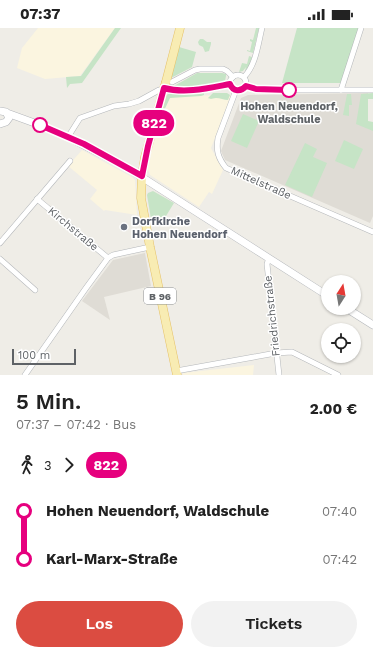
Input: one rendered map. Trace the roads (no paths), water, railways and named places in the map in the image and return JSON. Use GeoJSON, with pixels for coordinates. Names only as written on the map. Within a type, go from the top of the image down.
{"type":"FeatureCollection","features":[{"type":"Feature","properties":{"kind":"main road","name":"B 96"},"geometry":{"type":"LineString","coordinates":[[176,373],[141,201],[142,176],[146,151],[165,87],[180,28]]}},
{"type":"Feature","properties":{"kind":"main road"},"geometry":{"type":"LineString","coordinates":[[0,124],[5,123],[5,114],[26,120],[68,137],[142,176],[321,291]]}},
{"type":"Feature","properties":{"kind":"main road"},"geometry":{"type":"LineString","coordinates":[[357,315],[373,325]]}},
{"type":"Feature","properties":{"kind":"street"},"geometry":{"type":"LineString","coordinates":[[244,77],[252,65],[262,28]]}},
{"type":"Feature","properties":{"kind":"street"},"geometry":{"type":"LineString","coordinates":[[341,90],[361,28]]}},
{"type":"Feature","properties":{"kind":"street"},"geometry":{"type":"LineString","coordinates":[[68,137],[80,118],[114,106],[139,101],[195,70],[222,69],[233,76],[238,75],[244,77]]}},
{"type":"Feature","properties":{"kind":"street"},"geometry":{"type":"LineString","coordinates":[[233,76],[230,80],[232,88],[241,90],[246,86]]}},
{"type":"Feature","properties":{"kind":"street"},"geometry":{"type":"LineString","coordinates":[[244,77],[246,86]]}},
{"type":"Feature","properties":{"kind":"street"},"geometry":{"type":"LineString","coordinates":[[165,87],[200,90],[230,84]]}},
{"type":"Feature","properties":{"kind":"street"},"geometry":{"type":"LineString","coordinates":[[246,86],[265,90],[373,90]]}},
{"type":"Feature","properties":{"kind":"street","name":"Mittelstraße"},"geometry":{"type":"LineString","coordinates":[[236,90],[217,144],[218,158],[226,168],[373,232]]}},
{"type":"Feature","properties":{"kind":"street"},"geometry":{"type":"LineString","coordinates":[[0,242],[70,161]]}},
{"type":"Feature","properties":{"kind":"street","name":"Kirchstraße"},"geometry":{"type":"LineString","coordinates":[[37,199],[108,258]]}},
{"type":"Feature","properties":{"kind":"street"},"geometry":{"type":"LineString","coordinates":[[25,375],[108,258],[113,255],[150,247]]}},
{"type":"Feature","properties":{"kind":"street","name":"Friedrichstraße"},"geometry":{"type":"LineString","coordinates":[[269,258],[266,264],[279,375]]}},
{"type":"Feature","properties":{"kind":"street"},"geometry":{"type":"LineString","coordinates":[[0,259],[35,290]]}},
{"type":"Feature","properties":{"kind":"street"},"geometry":{"type":"LineString","coordinates":[[176,373],[276,353],[292,352],[338,375]]}},
{"type":"Feature","properties":{"kind":"place","name":"Hohen Neuendorf, Waldschule"},"geometry":{"type":"Point","coordinates":[289,90]}},
{"type":"Feature","properties":{"kind":"place","name":"Dorfkirche Hohen Neuendorf"},"geometry":{"type":"Point","coordinates":[124,227]}}]}
